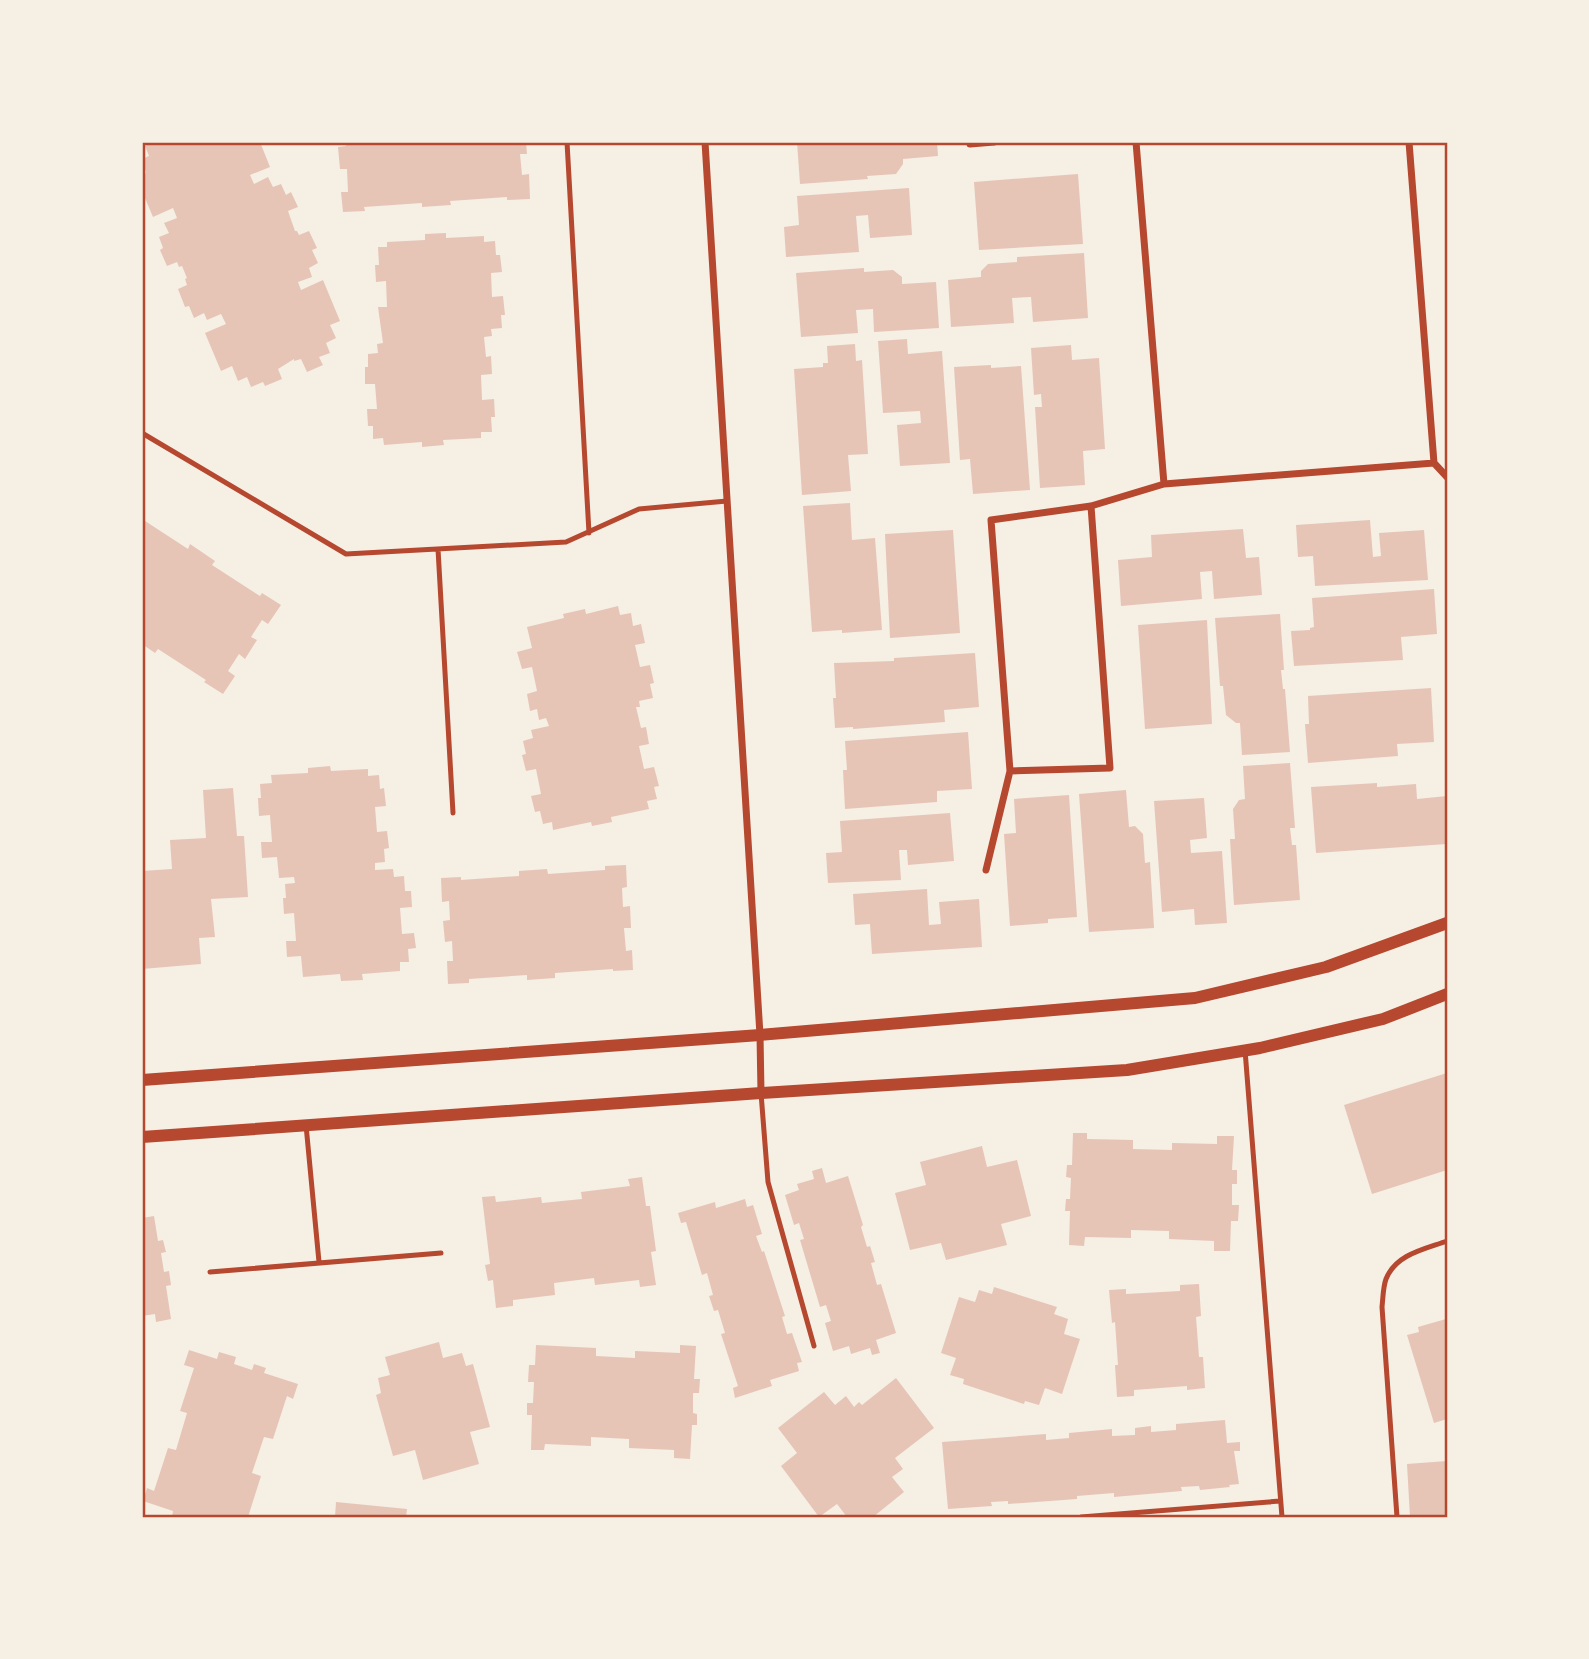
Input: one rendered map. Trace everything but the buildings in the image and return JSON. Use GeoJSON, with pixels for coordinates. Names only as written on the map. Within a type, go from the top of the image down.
{"type":"FeatureCollection","features":[{"type":"Feature","properties":{"kind":"street"},"geometry":{"type":"LineString","coordinates":[[705,142],[760,1035],[761,1093]]}},
{"type":"Feature","properties":{"kind":"street"},"geometry":{"type":"LineString","coordinates":[[970,142],[994,142]]}},
{"type":"Feature","properties":{"kind":"street"},"geometry":{"type":"LineString","coordinates":[[1136,142],[1164,484]]}},
{"type":"Feature","properties":{"kind":"street"},"geometry":{"type":"LineString","coordinates":[[1409,142],[1434,463],[1447,477]]}},
{"type":"Feature","properties":{"kind":"street"},"geometry":{"type":"LineString","coordinates":[[986,870],[1010,771],[991,520],[1091,506],[1164,484],[1434,463]]}},
{"type":"Feature","properties":{"kind":"street"},"geometry":{"type":"LineString","coordinates":[[1010,771],[1110,768],[1091,506]]}},
{"type":"Feature","properties":{"kind":"street"},"geometry":{"type":"LineString","coordinates":[[142,1080],[760,1035],[1195,998],[1326,967],[1447,923]]}},
{"type":"Feature","properties":{"kind":"street"},"geometry":{"type":"LineString","coordinates":[[142,1137],[1127,1070],[1245,1051],[1383,1019],[1447,995]]}},
{"type":"Feature","properties":{"kind":"lane"},"geometry":{"type":"LineString","coordinates":[[566,142],[589,533]]}},
{"type":"Feature","properties":{"kind":"lane"},"geometry":{"type":"LineString","coordinates":[[142,432],[346,554],[566,542],[639,509],[727,501]]}},
{"type":"Feature","properties":{"kind":"lane"},"geometry":{"type":"LineString","coordinates":[[438,550],[453,813]]}},
{"type":"Feature","properties":{"kind":"lane"},"geometry":{"type":"LineString","coordinates":[[1245,1051],[1282,1517]]}},
{"type":"Feature","properties":{"kind":"lane"},"geometry":{"type":"LineString","coordinates":[[761,1093],[768,1182],[814,1346]]}},
{"type":"Feature","properties":{"kind":"lane"},"geometry":{"type":"LineString","coordinates":[[306,1125],[319,1262]]}},
{"type":"Feature","properties":{"kind":"lane"},"geometry":{"type":"LineString","coordinates":[[1397,1517],[1382,1307],[1386,1279],[1395,1265],[1408,1255],[1447,1241]]}},
{"type":"Feature","properties":{"kind":"lane"},"geometry":{"type":"LineString","coordinates":[[210,1272],[441,1253]]}},
{"type":"Feature","properties":{"kind":"lane"},"geometry":{"type":"LineString","coordinates":[[1081,1517],[1280,1501]]}}]}
